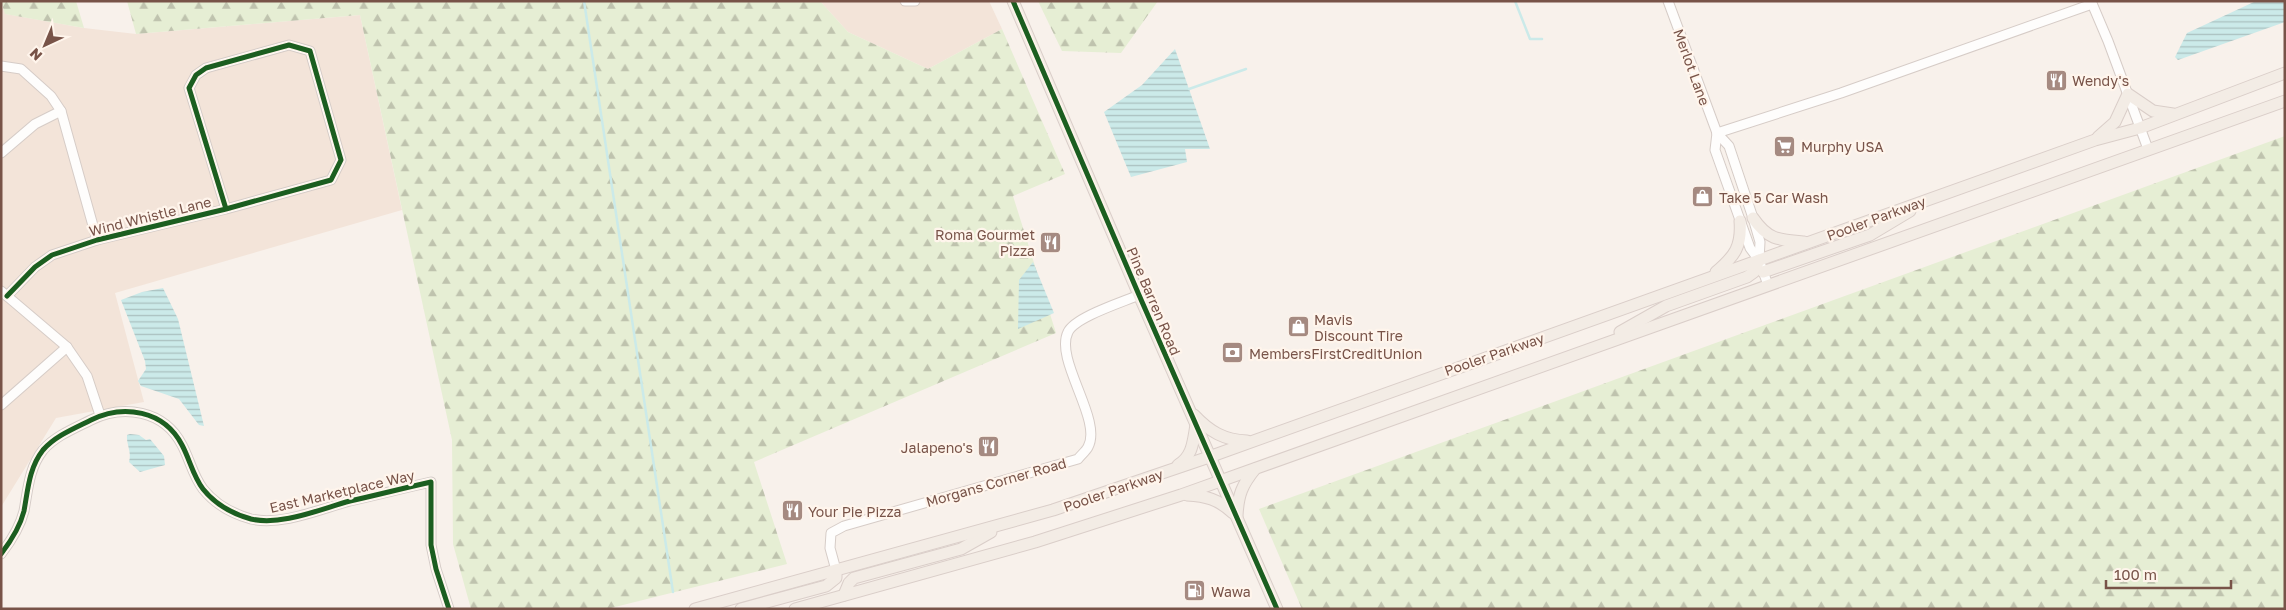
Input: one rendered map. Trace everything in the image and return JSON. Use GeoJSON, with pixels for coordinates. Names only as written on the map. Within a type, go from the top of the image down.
{"type":"FeatureCollection","features":[{"type":"Feature","properties":{"kind":"main road","name":"Pine Barren Road"},"geometry":{"type":"LineString","coordinates":[[1013,1],[1139,296],[1277,609]]}},
{"type":"Feature","properties":{"kind":"main road","name":"Pooler Parkway"},"geometry":{"type":"LineString","coordinates":[[696,609],[1053,510],[1252,441],[2095,140],[2140,128],[2285,73]]}},
{"type":"Feature","properties":{"kind":"main road"},"geometry":{"type":"LineString","coordinates":[[2095,140],[2115,122],[2128,94],[2153,111],[2178,114]]}},
{"type":"Feature","properties":{"kind":"main road","name":"Pooler Parkway"},"geometry":{"type":"LineString","coordinates":[[795,609],[1035,542],[1181,495],[2285,101]]}},
{"type":"Feature","properties":{"kind":"main road"},"geometry":{"type":"LineString","coordinates":[[1763,272],[1870,235],[1931,198]]}},
{"type":"Feature","properties":{"kind":"main road"},"geometry":{"type":"LineString","coordinates":[[1753,218],[1763,232],[1778,240],[1808,242]]}},
{"type":"Feature","properties":{"kind":"main road"},"geometry":{"type":"LineString","coordinates":[[1709,278],[1725,265],[1735,253],[1742,239],[1740,221]]}},
{"type":"Feature","properties":{"kind":"main road"},"geometry":{"type":"LineString","coordinates":[[1595,346],[1666,306],[1748,277],[1754,272],[1759,260]]}},
{"type":"Feature","properties":{"kind":"main road"},"geometry":{"type":"LineString","coordinates":[[1188,408],[1201,423],[1222,438],[1252,441]]}},
{"type":"Feature","properties":{"kind":"main road"},"geometry":{"type":"LineString","coordinates":[[1172,469],[1185,461],[1190,454],[1196,425]]}},
{"type":"Feature","properties":{"kind":"main road"},"geometry":{"type":"LineString","coordinates":[[1237,518],[1238,498],[1241,489],[1256,468]]}},
{"type":"Feature","properties":{"kind":"main road"},"geometry":{"type":"LineString","coordinates":[[1181,495],[1206,496],[1218,500],[1237,518]]}},
{"type":"Feature","properties":{"kind":"main road"},"geometry":{"type":"LineString","coordinates":[[844,595],[846,588],[854,578],[960,549],[1005,523]]}},
{"type":"Feature","properties":{"kind":"main road"},"geometry":{"type":"LineString","coordinates":[[741,609],[826,586],[836,578],[836,570]]}},
{"type":"Feature","properties":{"kind":"street"},"geometry":{"type":"LineString","coordinates":[[905,1],[915,1]]}},
{"type":"Feature","properties":{"kind":"street","name":"Merlot Lane"},"geometry":{"type":"LineString","coordinates":[[1668,1],[1717,133],[1729,146],[1760,242],[1759,260]]}},
{"type":"Feature","properties":{"kind":"street"},"geometry":{"type":"LineString","coordinates":[[1717,133],[1841,93],[2092,2],[2148,150]]}},
{"type":"Feature","properties":{"kind":"street","name":"Wind Whistle Lane"},"geometry":{"type":"LineString","coordinates":[[4,294],[52,255],[97,240],[226,209],[331,180],[341,160],[310,51],[289,46],[206,68],[196,75],[189,88],[226,209]]}},
{"type":"Feature","properties":{"kind":"street"},"geometry":{"type":"LineString","coordinates":[[1,66],[21,69],[52,96],[61,111],[97,240]]}},
{"type":"Feature","properties":{"kind":"street"},"geometry":{"type":"LineString","coordinates":[[1,153],[35,124],[61,111]]}},
{"type":"Feature","properties":{"kind":"street","name":"Merlot Lane"},"geometry":{"type":"LineString","coordinates":[[1717,133],[1715,150],[1750,248],[1759,260],[1768,285]]}},
{"type":"Feature","properties":{"kind":"street"},"geometry":{"type":"LineString","coordinates":[[4,294],[67,346],[87,376],[100,415]]}},
{"type":"Feature","properties":{"kind":"street","name":"Morgans Corner Road"},"geometry":{"type":"LineString","coordinates":[[836,570],[830,548],[831,533],[844,526],[1078,459],[1089,446],[1091,429],[1064,346],[1068,332],[1078,323],[1139,296]]}},
{"type":"Feature","properties":{"kind":"street"},"geometry":{"type":"LineString","coordinates":[[1,405],[67,346]]}},
{"type":"Feature","properties":{"kind":"street","name":"East Marketplace Way"},"geometry":{"type":"LineString","coordinates":[[1,554],[18,527],[24,512],[34,466],[44,450],[60,437],[100,415],[127,410],[148,414],[158,420],[179,439],[195,475],[208,494],[227,509],[250,519],[271,520],[296,516],[431,482],[431,545],[436,569],[449,609]]}},
{"type":"Feature","properties":{"kind":"shaded area"},"geometry":{"type":"Polygon","coordinates":[[[820,1],[989,1],[1002,29],[928,69],[848,32],[820,1]]]}},
{"type":"Feature","properties":{"kind":"shaded area"},"geometry":{"type":"Polygon","coordinates":[[[1,5],[6,14],[84,28],[136,34],[360,15],[402,210],[115,293],[144,402],[56,418],[1,507],[1,5]]]}},
{"type":"Feature","properties":{"kind":"green space"},"geometry":{"type":"Polygon","coordinates":[[[1,1],[76,1],[84,28],[5,14],[1,1]]]}},
{"type":"Feature","properties":{"kind":"green space"},"geometry":{"type":"Polygon","coordinates":[[[127,1],[820,1],[848,32],[928,69],[1002,29],[1065,174],[1013,196],[1056,333],[754,462],[787,564],[607,609],[471,609],[453,544],[452,440],[360,15],[136,34],[127,1]]]}},
{"type":"Feature","properties":{"kind":"green space"},"geometry":{"type":"Polygon","coordinates":[[[1038,1],[1158,1],[1121,53],[1062,51],[1038,1]]]}},
{"type":"Feature","properties":{"kind":"green space"},"geometry":{"type":"Polygon","coordinates":[[[2285,136],[2285,609],[1302,609],[1259,509],[2285,136]]]}},
{"type":"Feature","properties":{"kind":"water"},"geometry":{"type":"Polygon","coordinates":[[[2256,1],[2285,1],[2285,22],[2178,60],[2175,57],[2187,33],[2256,1]]]}},
{"type":"Feature","properties":{"kind":"water"},"geometry":{"type":"Polygon","coordinates":[[[1175,49],[1210,149],[1185,149],[1187,162],[1131,177],[1104,112],[1142,85],[1175,49]]]}},
{"type":"Feature","properties":{"kind":"water"},"geometry":{"type":"Polygon","coordinates":[[[1033,262],[1054,313],[1018,329],[1019,280],[1033,262]]]}},
{"type":"Feature","properties":{"kind":"water"},"geometry":{"type":"Polygon","coordinates":[[[163,288],[178,319],[204,426],[199,425],[179,399],[141,386],[138,381],[146,369],[145,361],[121,300],[142,292],[163,288]]]}},
{"type":"Feature","properties":{"kind":"water"},"geometry":{"type":"Polygon","coordinates":[[[127,435],[139,435],[146,440],[150,439],[164,456],[165,465],[140,472],[129,462],[130,455],[127,435]]]}},
{"type":"Feature","properties":{"kind":"waterway"},"geometry":{"type":"LineString","coordinates":[[584,1],[673,592]]}},
{"type":"Feature","properties":{"kind":"waterway"},"geometry":{"type":"LineString","coordinates":[[1515,1],[1530,39],[1542,39]]}},
{"type":"Feature","properties":{"kind":"waterway"},"geometry":{"type":"LineString","coordinates":[[1189,89],[1246,69]]}},
{"type":"Feature","properties":{"kind":"cycle path"},"geometry":{"type":"LineString","coordinates":[[1013,1],[1139,295],[1277,609]]}},
{"type":"Feature","properties":{"kind":"cycle path"},"geometry":{"type":"LineString","coordinates":[[7,296],[35,267],[52,255],[97,240],[226,209],[331,180],[341,160],[310,51],[289,45],[206,68],[196,75],[189,88],[226,209]]}},
{"type":"Feature","properties":{"kind":"cycle path"},"geometry":{"type":"LineString","coordinates":[[1,554],[12,539],[20,523],[32,471],[43,450],[59,436],[103,415],[116,412],[142,413],[154,417],[174,433],[182,445],[197,479],[203,489],[213,499],[225,508],[251,519],[263,521],[288,518],[431,482],[431,545],[436,569],[449,609]]}},
{"type":"Feature","properties":{"kind":"place","name":"Wendy's"},"geometry":{"type":"Point","coordinates":[2056,80]}},
{"type":"Feature","properties":{"kind":"place","name":"Murphy USA"},"geometry":{"type":"Point","coordinates":[1785,146]}},
{"type":"Feature","properties":{"kind":"place","name":"Take 5 Car Wash"},"geometry":{"type":"Point","coordinates":[1703,197]}},
{"type":"Feature","properties":{"kind":"place","name":"Roma Gourmet Pizza"},"geometry":{"type":"Point","coordinates":[1051,242]}},
{"type":"Feature","properties":{"kind":"place","name":"Mavis Discount Tire"},"geometry":{"type":"Point","coordinates":[1298,327]}},
{"type":"Feature","properties":{"kind":"place","name":"MembersFirstCreditUnion"},"geometry":{"type":"Point","coordinates":[1233,353]}},
{"type":"Feature","properties":{"kind":"place","name":"Jalapeno's"},"geometry":{"type":"Point","coordinates":[989,447]}},
{"type":"Feature","properties":{"kind":"place","name":"Your Pie Pizza"},"geometry":{"type":"Point","coordinates":[792,511]}},
{"type":"Feature","properties":{"kind":"place","name":"Wawa"},"geometry":{"type":"Point","coordinates":[1195,591]}}]}
